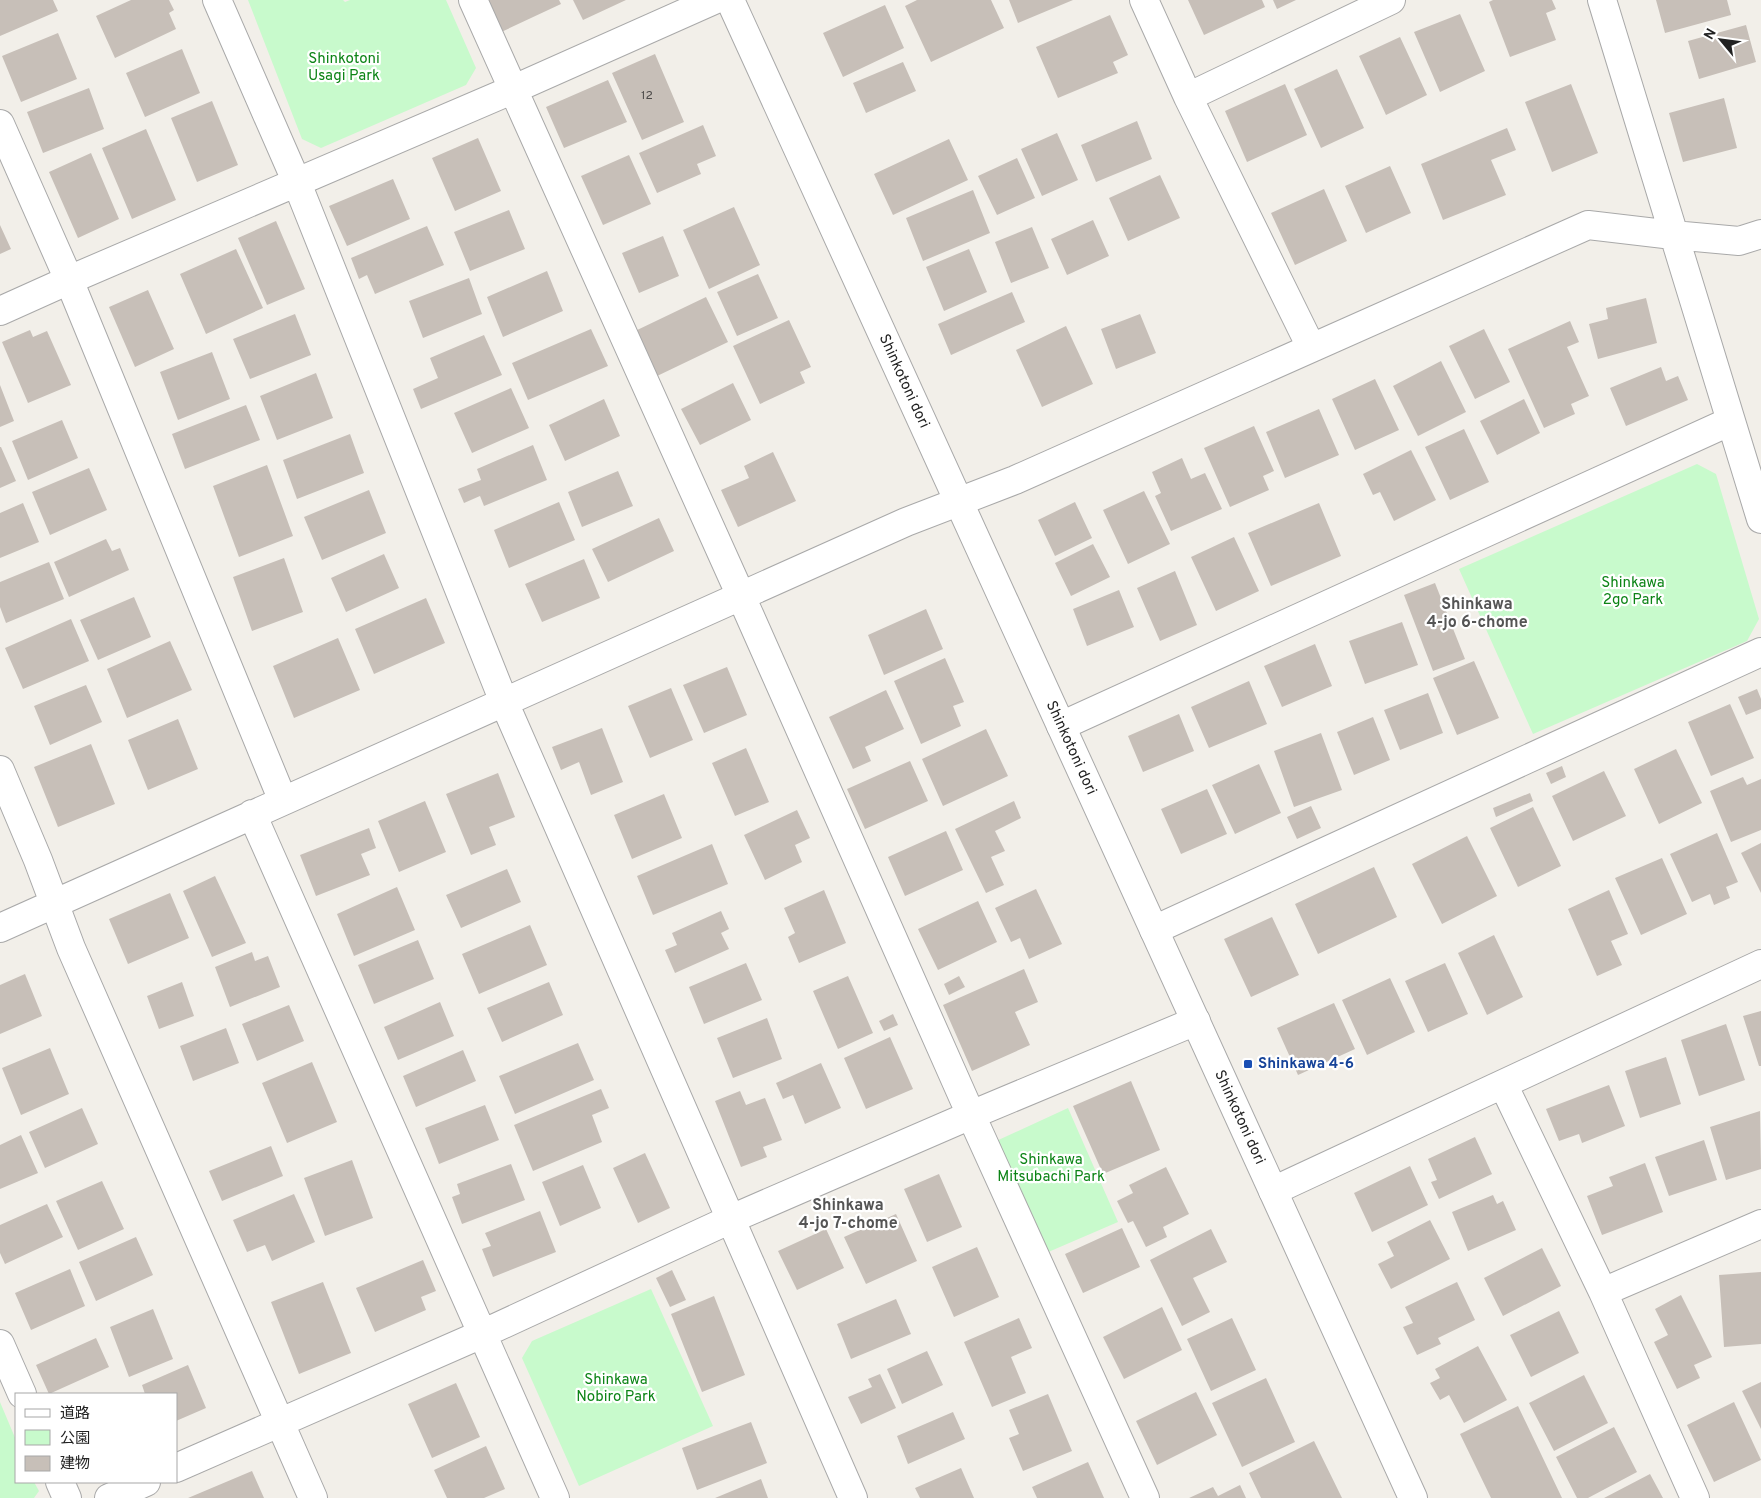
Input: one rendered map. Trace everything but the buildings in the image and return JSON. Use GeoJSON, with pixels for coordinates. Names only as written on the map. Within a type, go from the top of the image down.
{"type":"FeatureCollection","features":[{"type":"Feature","properties":{"kind":"street"},"geometry":{"type":"LineString","coordinates":[[217,0],[297,183],[504,702],[853,1498]]}},
{"type":"Feature","properties":{"kind":"street"},"geometry":{"type":"LineString","coordinates":[[473,0],[741,596],[970,1114],[1145,1498]]}},
{"type":"Feature","properties":{"kind":"street"},"geometry":{"type":"LineString","coordinates":[[0,311],[514,90],[714,0]]}},
{"type":"Feature","properties":{"kind":"street","name":"Shinkotoni dori"},"geometry":{"type":"LineString","coordinates":[[730,0],[1413,1498]]}},
{"type":"Feature","properties":{"kind":"street"},"geometry":{"type":"LineString","coordinates":[[1144,0],[1188,97],[1311,347]]}},
{"type":"Feature","properties":{"kind":"street"},"geometry":{"type":"LineString","coordinates":[[1188,97],[1391,0]]}},
{"type":"Feature","properties":{"kind":"street"},"geometry":{"type":"LineString","coordinates":[[1602,0],[1761,519]]}},
{"type":"Feature","properties":{"kind":"street"},"geometry":{"type":"LineString","coordinates":[[0,124],[69,280],[283,801]]}},
{"type":"Feature","properties":{"kind":"street"},"geometry":{"type":"LineString","coordinates":[[0,928],[906,522],[1015,480],[1588,225],[1673,236],[1739,241],[1761,234]]}},
{"type":"Feature","properties":{"kind":"street"},"geometry":{"type":"LineString","coordinates":[[1062,726],[1731,421]]}},
{"type":"Feature","properties":{"kind":"street"},"geometry":{"type":"LineString","coordinates":[[1154,930],[1761,652]]}},
{"type":"Feature","properties":{"kind":"street"},"geometry":{"type":"LineString","coordinates":[[0,770],[38,860],[71,948],[314,1498]]}},
{"type":"Feature","properties":{"kind":"street"},"geometry":{"type":"LineString","coordinates":[[252,814],[555,1498]]}},
{"type":"Feature","properties":{"kind":"street"},"geometry":{"type":"LineString","coordinates":[[1273,1191],[1761,964]]}},
{"type":"Feature","properties":{"kind":"street"},"geometry":{"type":"LineString","coordinates":[[178,1467],[482,1334],[731,1219],[970,1114],[1196,1021]]}},
{"type":"Feature","properties":{"kind":"street"},"geometry":{"type":"LineString","coordinates":[[1504,1084],[1603,1292],[1695,1498]]}},
{"type":"Feature","properties":{"kind":"street"},"geometry":{"type":"LineString","coordinates":[[1603,1292],[1761,1224]]}},
{"type":"Feature","properties":{"kind":"street"},"geometry":{"type":"LineString","coordinates":[[0,1344],[22,1393]]}},
{"type":"Feature","properties":{"kind":"street"},"geometry":{"type":"LineString","coordinates":[[60,1483],[67,1498]]}},
{"type":"Feature","properties":{"kind":"street"},"geometry":{"type":"LineString","coordinates":[[109,1498],[144,1483]]}},
{"type":"Feature","properties":{"kind":"green space","name":"Shinkotoni Usagi Park"},"geometry":{"type":"Polygon","coordinates":[[[248,0],[343,0],[345,2],[350,0],[446,0],[476,68],[466,85],[321,148],[302,139],[248,0]]]}},
{"type":"Feature","properties":{"kind":"green space","name":"Shinkawa 2go Park"},"geometry":{"type":"Polygon","coordinates":[[[1697,464],[1716,474],[1759,619],[1747,641],[1533,734],[1459,569],[1697,464]]]}},
{"type":"Feature","properties":{"kind":"green space","name":"Shinkawa Mitsubachi Park"},"geometry":{"type":"Polygon","coordinates":[[[1068,1108],[1118,1222],[1046,1253],[994,1142],[1068,1108]]]}},
{"type":"Feature","properties":{"kind":"green space","name":"Shinkawa Nobiro Park"},"geometry":{"type":"Polygon","coordinates":[[[651,1289],[713,1426],[579,1486],[522,1358],[532,1341],[651,1289]]]}},
{"type":"Feature","properties":{"kind":"green space"},"geometry":{"type":"Polygon","coordinates":[[[0,1402],[15,1438],[15,1483],[35,1483],[39,1491],[34,1498],[0,1498],[0,1402]]]}},
{"type":"Feature","properties":{"kind":"place","name":"Shinkawa 4-6"},"geometry":{"type":"Point","coordinates":[1248,1064]}},
{"type":"Feature","properties":{"kind":"district","name":"Shinkawa 4-jo 6-chome"},"geometry":{"type":"Point","coordinates":[1477,614]}},
{"type":"Feature","properties":{"kind":"district","name":"Shinkawa 4-jo 7-chome"},"geometry":{"type":"Point","coordinates":[848,1215]}}]}
